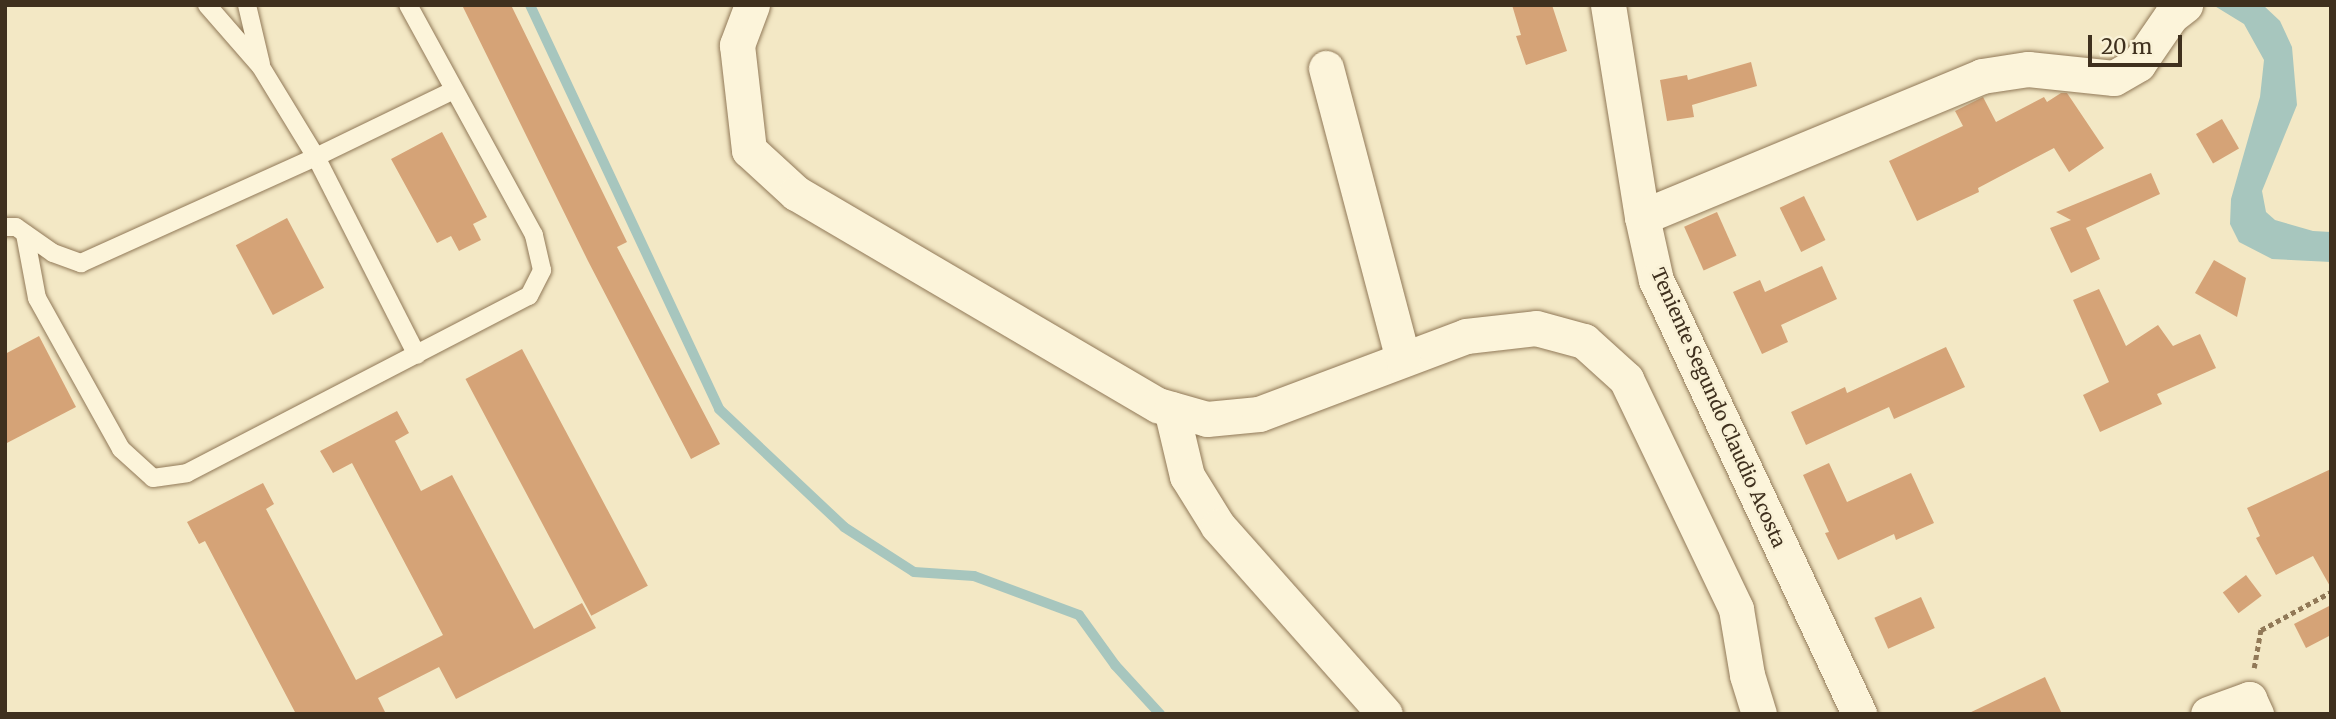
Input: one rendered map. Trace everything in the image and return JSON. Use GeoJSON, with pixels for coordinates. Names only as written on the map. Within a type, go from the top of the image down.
{"type":"FeatureCollection","features":[{"type":"Feature","properties":{"kind":"street"},"geometry":{"type":"LineString","coordinates":[[752,5],[737,45],[749,150],[796,193],[1158,405],[1207,419],[1259,414],[1466,336],[1536,328],[1584,341],[1626,379],[1736,608],[1747,675],[1759,714]]}},
{"type":"Feature","properties":{"kind":"street","name":"Teniente Segundo Claudio Acosta"},"geometry":{"type":"LineString","coordinates":[[1608,5],[1642,217],[1656,280],[1859,714]]}},
{"type":"Feature","properties":{"kind":"street"},"geometry":{"type":"LineString","coordinates":[[1642,217],[1982,76],[2028,69],[2114,78],[2138,64],[2171,16],[2185,5]]}},
{"type":"Feature","properties":{"kind":"street"},"geometry":{"type":"LineString","coordinates":[[1326,68],[1404,359]]}},
{"type":"Feature","properties":{"kind":"street"},"geometry":{"type":"LineString","coordinates":[[1171,409],[1187,476],[1219,526],[1385,714]]}},
{"type":"Feature","properties":{"kind":"street"},"geometry":{"type":"LineString","coordinates":[[2208,714],[2252,706]]}},
{"type":"Feature","properties":{"kind":"lane"},"geometry":{"type":"LineString","coordinates":[[207,5],[261,67],[316,157],[416,355]]}},
{"type":"Feature","properties":{"kind":"lane"},"geometry":{"type":"LineString","coordinates":[[247,5],[261,67]]}},
{"type":"Feature","properties":{"kind":"lane"},"geometry":{"type":"LineString","coordinates":[[25,234],[37,298],[121,449],[153,478],[187,472],[529,296],[542,270],[534,235],[408,5]]}},
{"type":"Feature","properties":{"kind":"lane"},"geometry":{"type":"LineString","coordinates":[[5,227],[16,227],[53,253],[81,263],[316,157],[454,90]]}},
{"type":"Feature","properties":{"kind":"path"},"geometry":{"type":"LineString","coordinates":[[2252,706],[2261,630],[2331,592]]}},
{"type":"Feature","properties":{"kind":"water"},"geometry":{"type":"Polygon","coordinates":[[[2213,5],[2263,5],[2280,21],[2292,47],[2297,105],[2262,191],[2266,212],[2275,220],[2313,231],[2331,232],[2331,262],[2272,259],[2239,242],[2230,224],[2231,199],[2260,97],[2264,60],[2244,24],[2213,5]]]}},
{"type":"Feature","properties":{"kind":"building"},"geometry":{"type":"Polygon","coordinates":[[[462,5],[511,5],[627,242],[617,247],[720,444],[691,459],[588,261],[462,5]]]}},
{"type":"Feature","properties":{"kind":"building"},"geometry":{"type":"Polygon","coordinates":[[[1512,5],[1552,5],[1567,51],[1526,65],[1516,36],[1521,35],[1512,5]]]}},
{"type":"Feature","properties":{"kind":"building"},"geometry":{"type":"Polygon","coordinates":[[[1751,62],[1757,86],[1692,105],[1694,117],[1667,121],[1660,80],[1687,75],[1688,80],[1751,62]]]}},
{"type":"Feature","properties":{"kind":"building"},"geometry":{"type":"Polygon","coordinates":[[[2061,93],[2067,93],[2104,148],[2069,172],[2054,148],[1978,188],[1979,192],[1917,221],[1889,161],[1963,126],[1955,111],[1983,97],[1996,122],[2044,97],[2047,102],[2061,93]]]}},
{"type":"Feature","properties":{"kind":"building"},"geometry":{"type":"Polygon","coordinates":[[[2222,119],[2239,148],[2213,163],[2196,134],[2222,119]]]}},
{"type":"Feature","properties":{"kind":"building"},"geometry":{"type":"Polygon","coordinates":[[[442,132],[487,217],[473,224],[481,240],[459,251],[451,236],[437,243],[391,159],[442,132]]]}},
{"type":"Feature","properties":{"kind":"building"},"geometry":{"type":"Polygon","coordinates":[[[2151,173],[2160,194],[2086,228],[2100,259],[2071,273],[2050,228],[2071,220],[2056,212],[2151,173]]]}},
{"type":"Feature","properties":{"kind":"building"},"geometry":{"type":"Polygon","coordinates":[[[1804,196],[1825,240],[1801,252],[1780,208],[1804,196]]]}},
{"type":"Feature","properties":{"kind":"building"},"geometry":{"type":"Polygon","coordinates":[[[1717,212],[1737,256],[1704,270],[1684,227],[1717,212]]]}},
{"type":"Feature","properties":{"kind":"building"},"geometry":{"type":"Polygon","coordinates":[[[287,218],[324,288],[273,315],[236,245],[287,218]]]}},
{"type":"Feature","properties":{"kind":"building"},"geometry":{"type":"Polygon","coordinates":[[[2214,260],[2246,278],[2237,317],[2195,293],[2214,260]]]}},
{"type":"Feature","properties":{"kind":"building"},"geometry":{"type":"Polygon","coordinates":[[[1822,266],[1837,299],[1781,325],[1788,342],[1762,354],[1733,292],[1760,280],[1765,292],[1822,266]]]}},
{"type":"Feature","properties":{"kind":"building"},"geometry":{"type":"Polygon","coordinates":[[[2099,289],[2126,346],[2158,325],[2173,346],[2200,334],[2216,368],[2157,394],[2162,404],[2100,432],[2083,395],[2109,382],[2073,300],[2099,289]]]}},
{"type":"Feature","properties":{"kind":"building"},"geometry":{"type":"Polygon","coordinates":[[[39,336],[76,407],[5,444],[5,354],[39,336]]]}},
{"type":"Feature","properties":{"kind":"building"},"geometry":{"type":"Polygon","coordinates":[[[1946,347],[1965,387],[1894,419],[1889,407],[1806,445],[1791,412],[1845,387],[1847,393],[1946,347]]]}},
{"type":"Feature","properties":{"kind":"building"},"geometry":{"type":"Polygon","coordinates":[[[522,349],[648,586],[591,616],[465,379],[522,349]]]}},
{"type":"Feature","properties":{"kind":"building"},"geometry":{"type":"Polygon","coordinates":[[[397,411],[409,433],[395,441],[421,491],[452,475],[534,629],[582,603],[596,628],[456,699],[439,667],[378,698],[386,714],[296,714],[205,541],[199,544],[187,522],[263,483],[274,504],[266,509],[356,680],[443,635],[352,463],[333,473],[320,451],[397,411]]]}},
{"type":"Feature","properties":{"kind":"building"},"geometry":{"type":"Polygon","coordinates":[[[1829,463],[1847,502],[1911,473],[1934,523],[1896,540],[1894,534],[1838,560],[1825,533],[1829,532],[1803,475],[1829,463]]]}},
{"type":"Feature","properties":{"kind":"building"},"geometry":{"type":"Polygon","coordinates":[[[2331,469],[2331,588],[2313,556],[2276,575],[2256,538],[2260,536],[2247,508],[2331,469]]]}},
{"type":"Feature","properties":{"kind":"building"},"geometry":{"type":"Polygon","coordinates":[[[2246,575],[2262,596],[2238,613],[2223,592],[2246,575]]]}},
{"type":"Feature","properties":{"kind":"building"},"geometry":{"type":"Polygon","coordinates":[[[1921,597],[1935,628],[1888,649],[1874,618],[1921,597]]]}},
{"type":"Feature","properties":{"kind":"building"},"geometry":{"type":"Polygon","coordinates":[[[2331,605],[2331,635],[2306,648],[2294,624],[2331,605]]]}},
{"type":"Feature","properties":{"kind":"building"},"geometry":{"type":"Polygon","coordinates":[[[2045,677],[2062,714],[1967,714],[2045,677]]]}},
{"type":"Feature","properties":{"kind":"waterway"},"geometry":{"type":"LineString","coordinates":[[530,5],[719,409],[844,527],[914,572],[974,576],[1079,615],[1115,665],[1160,714]]}}]}
